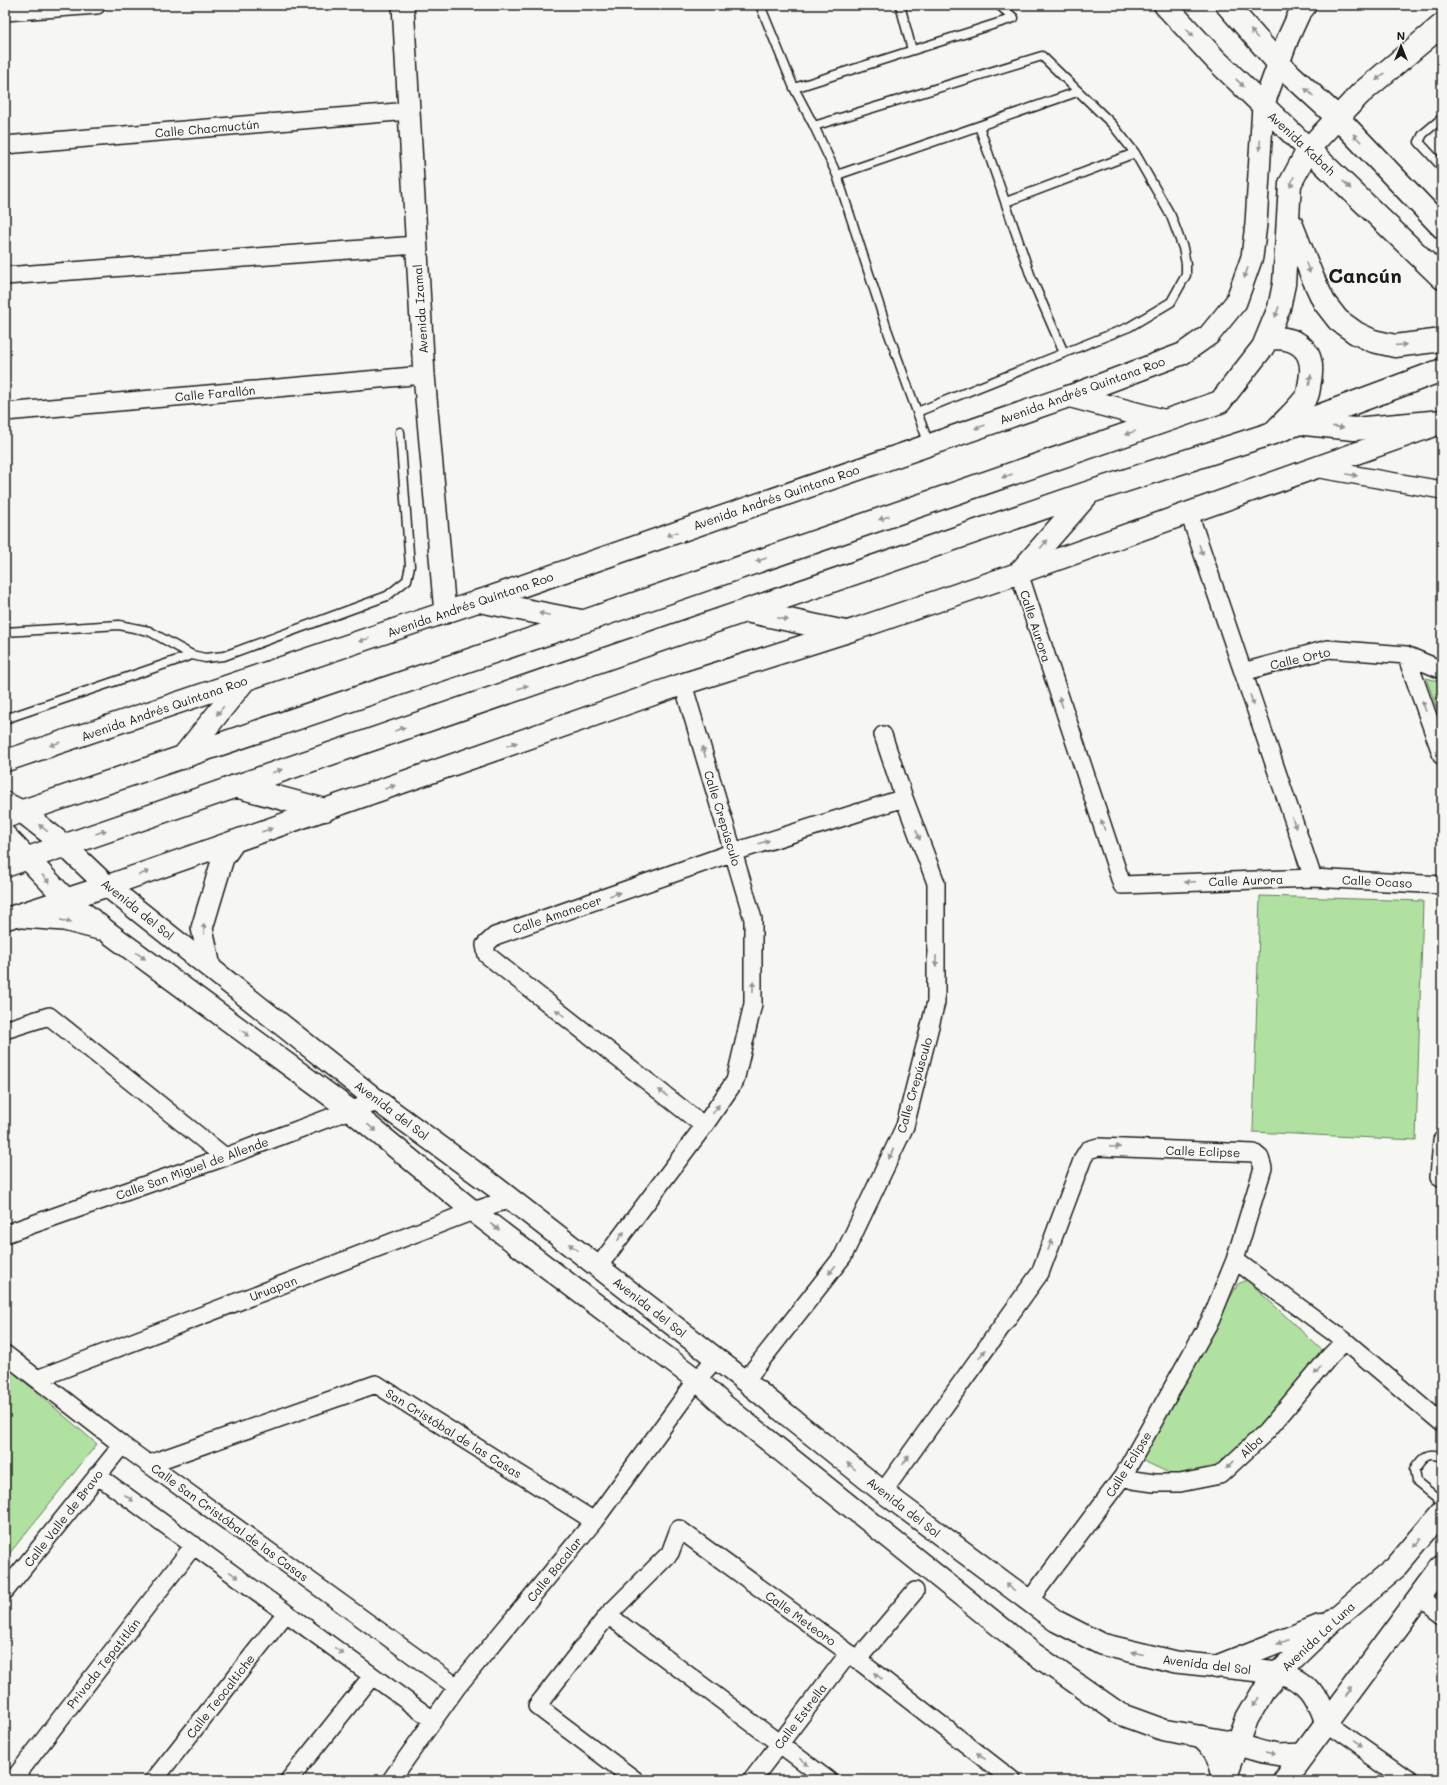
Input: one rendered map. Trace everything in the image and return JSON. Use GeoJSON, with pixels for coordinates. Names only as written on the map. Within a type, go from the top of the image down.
{"type":"FeatureCollection","features":[{"type":"Feature","properties":{"kind":"main road","name":"Avenida Kabah"},"geometry":{"type":"LineString","coordinates":[[1165,5],[1216,60],[1442,278]]}},
{"type":"Feature","properties":{"kind":"main road"},"geometry":{"type":"LineString","coordinates":[[1227,5],[1279,64],[1338,118],[1438,216]]}},
{"type":"Feature","properties":{"kind":"main road"},"geometry":{"type":"LineString","coordinates":[[10,810],[182,758],[1220,402],[1263,347],[1279,308],[1284,284],[1290,184],[1308,148],[1360,94],[1437,33]]}},
{"type":"Feature","properties":{"kind":"main road"},"geometry":{"type":"LineString","coordinates":[[1289,218],[1324,302],[1338,320],[1362,336],[1373,341],[1395,346],[1442,340]]}},
{"type":"Feature","properties":{"kind":"main road"},"geometry":{"type":"LineString","coordinates":[[1267,340],[1280,338],[1293,341],[1304,348],[1310,357],[1311,364],[1308,395],[1273,433]]}},
{"type":"Feature","properties":{"kind":"main road"},"geometry":{"type":"LineString","coordinates":[[5,866],[1090,492],[1273,433],[1442,370]]}},
{"type":"Feature","properties":{"kind":"main road"},"geometry":{"type":"LineString","coordinates":[[1070,396],[1164,421]]}},
{"type":"Feature","properties":{"kind":"main road"},"geometry":{"type":"LineString","coordinates":[[1300,423],[1354,429],[1442,422]]}},
{"type":"Feature","properties":{"kind":"main road"},"geometry":{"type":"LineString","coordinates":[[1018,573],[1090,492]]}},
{"type":"Feature","properties":{"kind":"main road"},"geometry":{"type":"LineString","coordinates":[[479,601],[582,622]]}},
{"type":"Feature","properties":{"kind":"main road"},"geometry":{"type":"LineString","coordinates":[[744,611],[846,632]]}},
{"type":"Feature","properties":{"kind":"main road"},"geometry":{"type":"LineString","coordinates":[[182,758],[244,681]]}},
{"type":"Feature","properties":{"kind":"main road"},"geometry":{"type":"LineString","coordinates":[[235,786],[325,810]]}},
{"type":"Feature","properties":{"kind":"main road","name":"Avenida La Luna"},"geometry":{"type":"LineString","coordinates":[[1225,1780],[1239,1745],[1242,1730],[1260,1695],[1278,1673],[1331,1622],[1395,1568],[1442,1512]]}},
{"type":"Feature","properties":{"kind":"main road"},"geometry":{"type":"LineString","coordinates":[[1284,1780],[1442,1566]]}},
{"type":"Feature","properties":{"kind":"main road"},"geometry":{"type":"LineString","coordinates":[[1216,1667],[1331,1622]]}},
{"type":"Feature","properties":{"kind":"main road"},"geometry":{"type":"LineString","coordinates":[[1202,1737],[1213,1747],[1219,1757],[1225,1780]]}},
{"type":"Feature","properties":{"kind":"street"},"geometry":{"type":"LineString","coordinates":[[5,12],[58,6],[97,5]]}},
{"type":"Feature","properties":{"kind":"street","name":"Avenida Izamal"},"geometry":{"type":"LineString","coordinates":[[403,5],[424,375],[445,613]]}},
{"type":"Feature","properties":{"kind":"street","name":"Avenida Andrés Quintana Roo"},"geometry":{"type":"LineString","coordinates":[[5,761],[445,613],[1070,396],[1182,354],[1209,335],[1236,302],[1252,257],[1256,224],[1263,106],[1290,33],[1299,14],[1306,5]]}},
{"type":"Feature","properties":{"kind":"street","name":"Calle Chacmuctún"},"geometry":{"type":"LineString","coordinates":[[5,145],[409,111]]}},
{"type":"Feature","properties":{"kind":"street"},"geometry":{"type":"LineString","coordinates":[[5,276],[416,244]]}},
{"type":"Feature","properties":{"kind":"street","name":"Calle Farallón"},"geometry":{"type":"LineString","coordinates":[[5,412],[424,375]]}},
{"type":"Feature","properties":{"kind":"street"},"geometry":{"type":"LineString","coordinates":[[9,918],[65,898],[107,886],[683,684],[846,632],[1189,514],[1442,422]]}},
{"type":"Feature","properties":{"kind":"street"},"geometry":{"type":"LineString","coordinates":[[1313,468],[1442,490]]}},
{"type":"Feature","properties":{"kind":"street"},"geometry":{"type":"LineString","coordinates":[[1189,514],[1313,878]]}},
{"type":"Feature","properties":{"kind":"street","name":"Calle Aurora"},"geometry":{"type":"LineString","coordinates":[[1018,573],[1122,885],[1313,878]]}},
{"type":"Feature","properties":{"kind":"street","name":"Calle Orto"},"geometry":{"type":"LineString","coordinates":[[1243,672],[1328,650],[1406,655],[1442,670]]}},
{"type":"Feature","properties":{"kind":"street"},"geometry":{"type":"LineString","coordinates":[[1406,655],[1442,756]]}},
{"type":"Feature","properties":{"kind":"street","name":"Calle Crepúsculo"},"geometry":{"type":"LineString","coordinates":[[598,1267],[704,1126],[735,1081],[753,1004],[753,919],[683,684]]}},
{"type":"Feature","properties":{"kind":"street","name":"Calle Crepúsculo"},"geometry":{"type":"LineString","coordinates":[[745,1381],[843,1256],[905,1126],[936,1002],[936,883],[904,798],[883,735]]}},
{"type":"Feature","properties":{"kind":"street","name":"Calle Amanecer"},"geometry":{"type":"LineString","coordinates":[[704,1126],[487,956],[485,945],[495,936],[734,852],[904,798]]}},
{"type":"Feature","properties":{"kind":"street","name":"Avenida del Sol"},"geometry":{"type":"LineString","coordinates":[[10,810],[64,845],[107,886],[380,1102],[510,1199],[716,1358],[941,1536],[1056,1621],[1101,1644],[1176,1662],[1278,1673],[1296,1678],[1307,1687],[1317,1701],[1326,1723]]}},
{"type":"Feature","properties":{"kind":"street"},"geometry":{"type":"LineString","coordinates":[[5,835],[65,898],[109,933],[350,1110],[473,1210],[697,1380],[724,1405],[1033,1653],[1120,1714],[1164,1730],[1239,1745],[1272,1754],[1303,1754]]}},
{"type":"Feature","properties":{"kind":"street"},"geometry":{"type":"LineString","coordinates":[[210,967],[202,928],[223,858],[235,841]]}},
{"type":"Feature","properties":{"kind":"street","name":"Calle Ocaso"},"geometry":{"type":"LineString","coordinates":[[1313,878],[1442,885]]}},
{"type":"Feature","properties":{"kind":"street"},"geometry":{"type":"LineString","coordinates":[[9,918],[64,920],[109,933]]}},
{"type":"Feature","properties":{"kind":"street"},"geometry":{"type":"LineString","coordinates":[[5,1030],[48,1016],[225,1157]]}},
{"type":"Feature","properties":{"kind":"street","name":"Calle San Miguel de Allende"},"geometry":{"type":"LineString","coordinates":[[5,1234],[225,1157],[350,1110],[380,1102]]}},
{"type":"Feature","properties":{"kind":"street"},"geometry":{"type":"LineString","coordinates":[[1442,1140],[1439,1177],[1442,1179]]}},
{"type":"Feature","properties":{"kind":"street","name":"Calle Eclipse"},"geometry":{"type":"LineString","coordinates":[[884,1492],[1040,1273],[1083,1158],[1088,1150],[1098,1147],[1254,1153],[1260,1158],[1263,1168],[1235,1260],[1211,1319],[1123,1476],[1029,1601]]}},
{"type":"Feature","properties":{"kind":"street","name":"Uruapan"},"geometry":{"type":"LineString","coordinates":[[37,1379],[473,1210],[510,1199]]}},
{"type":"Feature","properties":{"kind":"street"},"geometry":{"type":"LineString","coordinates":[[1235,1260],[1345,1341],[1442,1423]]}},
{"type":"Feature","properties":{"kind":"street","name":"Alba"},"geometry":{"type":"LineString","coordinates":[[1123,1476],[1133,1480],[1180,1483],[1220,1475],[1266,1432],[1330,1356],[1345,1341]]}},
{"type":"Feature","properties":{"kind":"street","name":"Calle San Cristóbal de las Casas"},"geometry":{"type":"LineString","coordinates":[[5,1354],[122,1445],[457,1687]]}},
{"type":"Feature","properties":{"kind":"street","name":"Calle Bacalar"},"geometry":{"type":"LineString","coordinates":[[391,1780],[457,1687],[594,1521],[697,1380],[716,1358]]}},
{"type":"Feature","properties":{"kind":"street","name":"San Cristóbal de las Casas"},"geometry":{"type":"LineString","coordinates":[[149,1464],[376,1384],[594,1521]]}},
{"type":"Feature","properties":{"kind":"street","name":"Calle Valle de Bravo"},"geometry":{"type":"LineString","coordinates":[[5,1592],[122,1445]]}},
{"type":"Feature","properties":{"kind":"street"},"geometry":{"type":"LineString","coordinates":[[97,1475],[433,1720]]}},
{"type":"Feature","properties":{"kind":"street","name":"Calle Meteoro"},"geometry":{"type":"LineString","coordinates":[[635,1780],[537,1706],[608,1615],[670,1553],[678,1529],[853,1656],[1012,1780]]}},
{"type":"Feature","properties":{"kind":"street"},"geometry":{"type":"LineString","coordinates":[[919,1562],[941,1536]]}},
{"type":"Feature","properties":{"kind":"street","name":"Privada Tepatitlán"},"geometry":{"type":"LineString","coordinates":[[13,1780],[194,1546]]}},
{"type":"Feature","properties":{"kind":"street","name":"Calle Estrella"},"geometry":{"type":"LineString","coordinates":[[752,1780],[779,1744],[853,1656],[915,1590]]}},
{"type":"Feature","properties":{"kind":"street"},"geometry":{"type":"LineString","coordinates":[[1420,1597],[1442,1614]]}},
{"type":"Feature","properties":{"kind":"street","name":"Calle Teocaltiche"},"geometry":{"type":"LineString","coordinates":[[154,1780],[286,1613]]}},
{"type":"Feature","properties":{"kind":"street"},"geometry":{"type":"LineString","coordinates":[[608,1615],[828,1780]]}},
{"type":"Feature","properties":{"kind":"street"},"geometry":{"type":"LineString","coordinates":[[289,1780],[372,1676]]}},
{"type":"Feature","properties":{"kind":"street"},"geometry":{"type":"LineString","coordinates":[[1326,1723],[1407,1780]]}},
{"type":"Feature","properties":{"kind":"lane"},"geometry":{"type":"LineString","coordinates":[[760,5],[794,88],[837,175],[888,329],[929,444]]}},
{"type":"Feature","properties":{"kind":"lane"},"geometry":{"type":"LineString","coordinates":[[900,5],[912,50]]}},
{"type":"Feature","properties":{"kind":"lane"},"geometry":{"type":"LineString","coordinates":[[794,88],[1014,18],[999,5]]}},
{"type":"Feature","properties":{"kind":"lane"},"geometry":{"type":"LineString","coordinates":[[814,126],[1042,56],[1077,92],[1112,124],[1135,153],[1171,216],[1183,248],[1186,264],[1186,275],[1171,302],[1129,327],[917,412]]}},
{"type":"Feature","properties":{"kind":"lane"},"geometry":{"type":"LineString","coordinates":[[837,175],[1077,92]]}},
{"type":"Feature","properties":{"kind":"lane"},"geometry":{"type":"LineString","coordinates":[[1442,118],[1423,134],[1419,142],[1442,167]]}},
{"type":"Feature","properties":{"kind":"lane"},"geometry":{"type":"LineString","coordinates":[[979,126],[1031,277],[1064,353]]}},
{"type":"Feature","properties":{"kind":"lane"},"geometry":{"type":"LineString","coordinates":[[1006,202],[1135,153]]}},
{"type":"Feature","properties":{"kind":"lane"},"geometry":{"type":"LineString","coordinates":[[5,632],[119,625],[149,631],[192,655],[205,658],[224,656],[387,596],[407,580],[410,566],[400,432]]}},
{"type":"Feature","properties":{"kind":"lane"},"geometry":{"type":"LineString","coordinates":[[5,719],[192,655]]}},
{"type":"Feature","properties":{"kind":"lane"},"geometry":{"type":"LineString","coordinates":[[1442,1457],[1435,1454],[1423,1457],[1414,1470],[1416,1481],[1442,1502]]}},
{"type":"Feature","properties":{"kind":"green space"},"geometry":{"type":"Polygon","coordinates":[[[1426,678],[1442,682],[1442,723],[1426,678]]]}},
{"type":"Feature","properties":{"kind":"green space"},"geometry":{"type":"Polygon","coordinates":[[[1260,896],[1423,901],[1416,1140],[1253,1132],[1260,896]]]}},
{"type":"Feature","properties":{"kind":"green space"},"geometry":{"type":"Polygon","coordinates":[[[1247,1280],[1326,1354],[1265,1429],[1218,1471],[1180,1478],[1137,1458],[1238,1284],[1247,1280]]]}},
{"type":"Feature","properties":{"kind":"green space"},"geometry":{"type":"Polygon","coordinates":[[[5,1365],[97,1444],[5,1559],[5,1365]]]}},
{"type":"Feature","properties":{"kind":"district","name":"Cancún"},"geometry":{"type":"Point","coordinates":[1365,275]}}]}
